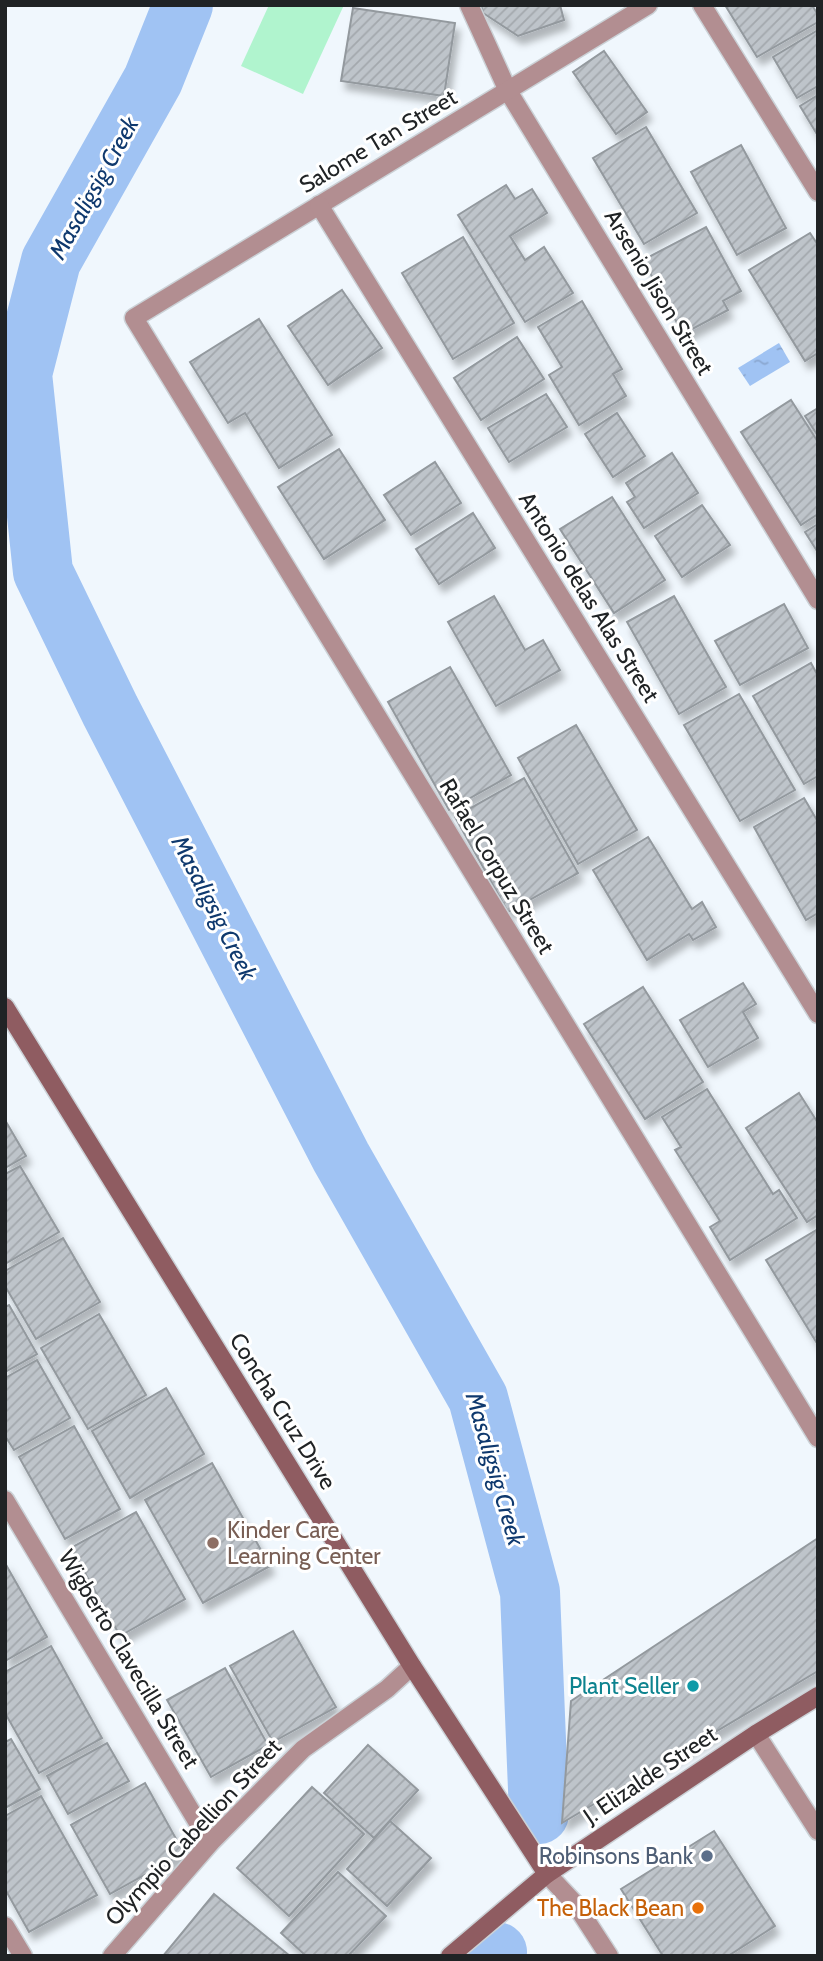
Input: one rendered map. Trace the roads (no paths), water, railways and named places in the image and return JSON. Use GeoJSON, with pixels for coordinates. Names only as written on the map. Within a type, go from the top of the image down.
{"type":"FeatureCollection","features":[{"type":"Feature","properties":{"kind":"street","name":"Arsenio Jison Street"},"geometry":{"type":"LineString","coordinates":[[469,5],[508,91],[818,600]]}},
{"type":"Feature","properties":{"kind":"street","name":"Salome Tan Street"},"geometry":{"type":"LineString","coordinates":[[134,318],[648,5]]}},
{"type":"Feature","properties":{"kind":"street"},"geometry":{"type":"LineString","coordinates":[[702,5],[818,192]]}},
{"type":"Feature","properties":{"kind":"street","name":"Antonio delas Alas Street"},"geometry":{"type":"LineString","coordinates":[[319,205],[818,1014]]}},
{"type":"Feature","properties":{"kind":"street","name":"Rafael Corpuz Street"},"geometry":{"type":"LineString","coordinates":[[134,318],[813,1420],[818,1438]]}},
{"type":"Feature","properties":{"kind":"street","name":"Concha Cruz Drive"},"geometry":{"type":"LineString","coordinates":[[5,1007],[412,1667],[547,1874]]}},
{"type":"Feature","properties":{"kind":"street","name":"Wigberto Clavecilla Street"},"geometry":{"type":"LineString","coordinates":[[5,1500],[210,1843]]}},
{"type":"Feature","properties":{"kind":"street","name":"Olympio Cabellion Street"},"geometry":{"type":"LineString","coordinates":[[112,1956],[210,1843],[303,1749],[387,1689],[412,1667]]}},
{"type":"Feature","properties":{"kind":"street","name":"J. Elizalde Street"},"geometry":{"type":"LineString","coordinates":[[450,1956],[547,1874],[755,1734],[818,1696]]}},
{"type":"Feature","properties":{"kind":"street"},"geometry":{"type":"LineString","coordinates":[[755,1734],[818,1832]]}},
{"type":"Feature","properties":{"kind":"street"},"geometry":{"type":"LineString","coordinates":[[547,1874],[576,1905],[609,1956]]}},
{"type":"Feature","properties":{"kind":"street"},"geometry":{"type":"LineString","coordinates":[[5,1926],[23,1956]]}},
{"type":"Feature","properties":{"kind":"water"},"geometry":{"type":"Polygon","coordinates":[[[779,343],[790,362],[750,386],[738,368],[779,343]]]}},
{"type":"Feature","properties":{"kind":"waterway","name":"Masaligsig Creek"},"geometry":{"type":"LineString","coordinates":[[183,5],[153,80],[51,261],[22,374],[43,572],[110,710],[341,1157],[478,1398],[530,1592],[539,1814]]}},
{"type":"Feature","properties":{"kind":"waterway","name":"Masaligsig Creek"},"geometry":{"type":"LineString","coordinates":[[496,1956],[497,1952]]}},
{"type":"Feature","properties":{"kind":"place","name":"Kinder Care Learning Center"},"geometry":{"type":"Point","coordinates":[213,1543]}},
{"type":"Feature","properties":{"kind":"place","name":"Plant Seller"},"geometry":{"type":"Point","coordinates":[693,1686]}},
{"type":"Feature","properties":{"kind":"place","name":"Robinsons Bank"},"geometry":{"type":"Point","coordinates":[707,1856]}},
{"type":"Feature","properties":{"kind":"place","name":"The Black Bean"},"geometry":{"type":"Point","coordinates":[698,1908]}}]}
